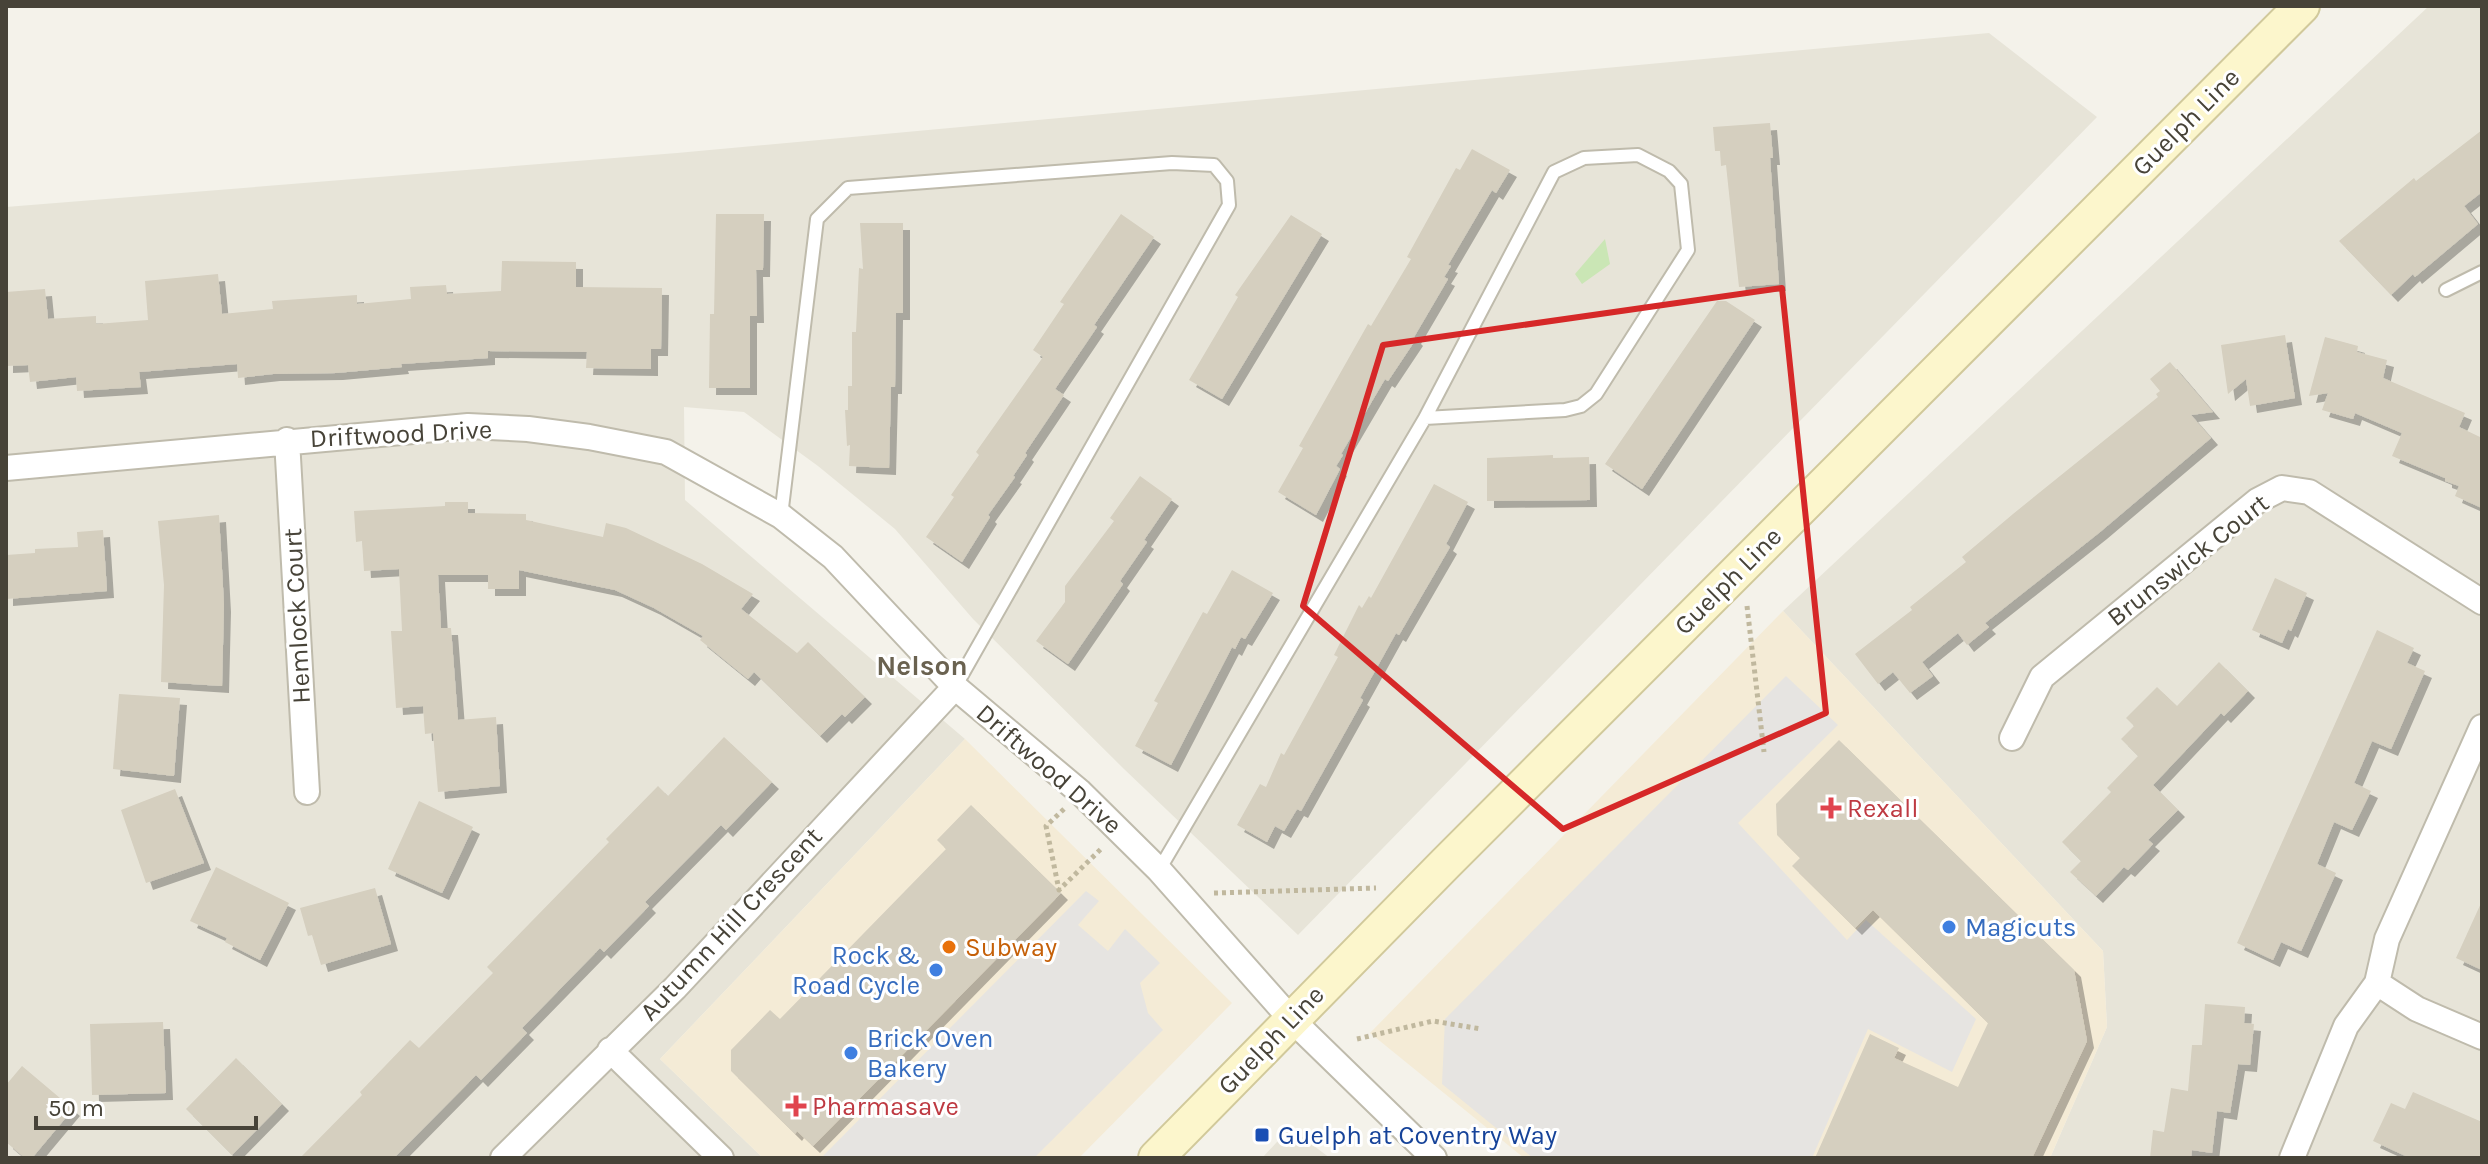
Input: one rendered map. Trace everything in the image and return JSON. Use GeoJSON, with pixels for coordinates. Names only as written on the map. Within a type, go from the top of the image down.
{"type":"FeatureCollection","features":[{"type":"Feature","properties":{"kind":"main road","name":"Guelph Line"},"geometry":{"type":"LineString","coordinates":[[1156,1158],[2302,6]]}},
{"type":"Feature","properties":{"kind":"street","name":"Driftwood Drive"},"geometry":{"type":"LineString","coordinates":[[6,468],[287,440],[468,426],[528,429],[589,437],[666,452],[781,516],[833,557],[955,687],[1080,792],[1120,831],[1181,894],[1291,1019],[1434,1158]]}},
{"type":"Feature","properties":{"kind":"street","name":"Hemlock Court"},"geometry":{"type":"LineString","coordinates":[[287,440],[307,792]]}},
{"type":"Feature","properties":{"kind":"street","name":"Brunswick Court"},"geometry":{"type":"LineString","coordinates":[[2012,738],[2042,677],[2257,501],[2282,488],[2309,492],[2482,602]]}},
{"type":"Feature","properties":{"kind":"street","name":"Autumn Hill Crescent"},"geometry":{"type":"LineString","coordinates":[[503,1158],[675,988],[955,687]]}},
{"type":"Feature","properties":{"kind":"street"},"geometry":{"type":"LineString","coordinates":[[2292,1158],[2346,1026],[2377,983],[2387,939],[2482,727]]}},
{"type":"Feature","properties":{"kind":"street"},"geometry":{"type":"LineString","coordinates":[[2377,983],[2417,1009],[2482,1037]]}},
{"type":"Feature","properties":{"kind":"street"},"geometry":{"type":"LineString","coordinates":[[610,1050],[721,1158]]}},
{"type":"Feature","properties":{"kind":"lane"},"geometry":{"type":"LineString","coordinates":[[1159,870],[1425,418],[1554,172],[1584,158],[1638,155],[1669,171],[1681,184],[1688,250],[1596,394],[1581,406],[1565,410],[1425,418]]}},
{"type":"Feature","properties":{"kind":"lane"},"geometry":{"type":"LineString","coordinates":[[781,516],[817,219],[848,188],[1172,163],[1214,165],[1227,181],[1229,205],[955,687]]}},
{"type":"Feature","properties":{"kind":"lane"},"geometry":{"type":"LineString","coordinates":[[2446,290],[2482,272]]}},
{"type":"Feature","properties":{"kind":"path"},"geometry":{"type":"LineString","coordinates":[[1743,567],[1764,752]]}},
{"type":"Feature","properties":{"kind":"path"},"geometry":{"type":"LineString","coordinates":[[1080,792],[1046,826],[1059,890],[1120,831]]}},
{"type":"Feature","properties":{"kind":"path"},"geometry":{"type":"LineString","coordinates":[[1181,894],[1423,887]]}},
{"type":"Feature","properties":{"kind":"path"},"geometry":{"type":"LineString","coordinates":[[1357,1039],[1433,1021],[1481,1029]]}},
{"type":"Feature","properties":{"kind":"highlighted area"},"geometry":{"type":"Polygon","coordinates":[[[1782,288],[1826,713],[1563,829],[1303,606],[1383,345],[1782,288]]]}},
{"type":"Feature","properties":{"kind":"shaded area"},"geometry":{"type":"Polygon","coordinates":[[[2429,6],[2482,6],[2482,1158],[2050,1158],[2107,1027],[2103,951],[1783,611],[2429,6]]]}},
{"type":"Feature","properties":{"kind":"shaded area"},"geometry":{"type":"Polygon","coordinates":[[[1989,33],[2097,117],[1298,935],[973,619],[895,529],[818,466],[744,412],[684,407],[685,500],[965,739],[660,1059],[763,1158],[6,1158],[6,207],[677,153],[1989,33]]]}},
{"type":"Feature","properties":{"kind":"shaded area"},"geometry":{"type":"Polygon","coordinates":[[[1783,611],[2103,951],[2107,1027],[2050,1158],[1524,1158],[1370,1033],[1783,611]]]}},
{"type":"Feature","properties":{"kind":"shaded area"},"geometry":{"type":"Polygon","coordinates":[[[1786,676],[1838,725],[1738,823],[1847,940],[1866,920],[1976,1019],[1952,1072],[1868,1029],[1812,1158],[1533,1158],[1442,1084],[1445,1019],[1786,676]]]}},
{"type":"Feature","properties":{"kind":"shaded area"},"geometry":{"type":"Polygon","coordinates":[[[965,739],[1232,1003],[1079,1158],[763,1158],[660,1059],[965,739]]]}},
{"type":"Feature","properties":{"kind":"shaded area"},"geometry":{"type":"Polygon","coordinates":[[[1086,891],[1099,901],[1078,925],[1108,951],[1125,929],[1160,963],[1140,983],[1148,1013],[1163,1030],[1034,1158],[821,1158],[1086,891]]]}},
{"type":"Feature","properties":{"kind":"shaded area"},"geometry":{"type":"Polygon","coordinates":[[[1290,1128],[1330,1158],[1262,1158],[1290,1128]]]}},
{"type":"Feature","properties":{"kind":"green space"},"geometry":{"type":"Polygon","coordinates":[[[1605,239],[1610,264],[1582,284],[1575,274],[1605,239]]]}},
{"type":"Feature","properties":{"kind":"building"},"geometry":{"type":"Polygon","coordinates":[[[1770,123],[1779,284],[1739,287],[1726,165],[1721,166],[1720,151],[1715,151],[1713,127],[1770,123]]]}},
{"type":"Feature","properties":{"kind":"building"},"geometry":{"type":"Polygon","coordinates":[[[2482,130],[2482,192],[2464,206],[2478,224],[2391,295],[2339,241],[2414,178],[2416,181],[2482,130]]]}},
{"type":"Feature","properties":{"kind":"building"},"geometry":{"type":"Polygon","coordinates":[[[1472,149],[1510,170],[1496,193],[1492,190],[1448,265],[1451,266],[1444,277],[1448,279],[1414,337],[1416,339],[1388,381],[1385,379],[1341,454],[1336,466],[1340,469],[1316,515],[1278,492],[1303,448],[1299,446],[1368,324],[1371,326],[1411,259],[1407,257],[1456,168],[1460,170],[1472,149]]]}},
{"type":"Feature","properties":{"kind":"building"},"geometry":{"type":"Polygon","coordinates":[[[716,214],[764,214],[763,270],[756,270],[757,316],[750,316],[750,388],[709,388],[716,214]]]}},
{"type":"Feature","properties":{"kind":"building"},"geometry":{"type":"Polygon","coordinates":[[[1121,214],[1154,237],[1055,389],[1064,395],[1025,453],[1027,455],[1015,477],[988,515],[990,517],[962,562],[926,537],[979,455],[976,452],[1043,357],[1033,350],[1064,304],[1060,302],[1121,214]]]}},
{"type":"Feature","properties":{"kind":"building"},"geometry":{"type":"Polygon","coordinates":[[[1291,215],[1322,234],[1222,399],[1189,380],[1238,297],[1235,295],[1291,215]]]}},
{"type":"Feature","properties":{"kind":"building"},"geometry":{"type":"Polygon","coordinates":[[[860,223],[903,223],[903,313],[896,313],[889,468],[849,466],[850,445],[847,446],[845,410],[848,410],[848,386],[852,386],[852,332],[856,332],[859,268],[863,269],[860,223]]]}},
{"type":"Feature","properties":{"kind":"building"},"geometry":{"type":"Polygon","coordinates":[[[502,261],[576,262],[576,287],[662,288],[661,349],[651,349],[651,369],[586,368],[587,352],[488,351],[488,358],[401,364],[402,367],[336,373],[238,378],[237,364],[139,372],[141,387],[77,391],[76,377],[30,382],[28,365],[6,366],[6,292],[45,289],[48,319],[96,316],[96,324],[148,320],[145,281],[218,274],[222,314],[273,309],[272,301],[357,295],[357,304],[411,299],[410,287],[446,285],[447,294],[501,291],[502,261]]]}},
{"type":"Feature","properties":{"kind":"building"},"geometry":{"type":"Polygon","coordinates":[[[1717,301],[1726,301],[1755,320],[1642,489],[1605,464],[1717,301]]]}},
{"type":"Feature","properties":{"kind":"building"},"geometry":{"type":"Polygon","coordinates":[[[2285,335],[2295,398],[2250,406],[2246,379],[2228,394],[2221,345],[2285,335]]]}},
{"type":"Feature","properties":{"kind":"building"},"geometry":{"type":"Polygon","coordinates":[[[2325,337],[2358,346],[2357,352],[2387,360],[2383,378],[2465,413],[2459,427],[2480,437],[2482,434],[2482,508],[2455,496],[2459,486],[2392,456],[2402,433],[2355,413],[2353,419],[2322,410],[2328,393],[2309,396],[2325,337]]]}},
{"type":"Feature","properties":{"kind":"building"},"geometry":{"type":"Polygon","coordinates":[[[2170,362],[2213,412],[2191,415],[2211,438],[2100,532],[1985,623],[1989,627],[1967,645],[1958,633],[1922,662],[1933,676],[1910,693],[1893,672],[1878,684],[1855,654],[1912,610],[1910,607],[1966,562],[1962,557],[2158,397],[2156,394],[2160,391],[2150,379],[2170,362]]]}},
{"type":"Feature","properties":{"kind":"building"},"geometry":{"type":"Polygon","coordinates":[[[1553,455],[1553,458],[1589,457],[1590,500],[1487,501],[1487,458],[1553,455]]]}},
{"type":"Feature","properties":{"kind":"building"},"geometry":{"type":"Polygon","coordinates":[[[1140,476],[1172,499],[1120,581],[1123,584],[1068,664],[1036,641],[1065,602],[1065,586],[1114,521],[1110,518],[1140,476]]]}},
{"type":"Feature","properties":{"kind":"building"},"geometry":{"type":"Polygon","coordinates":[[[1434,484],[1468,502],[1446,544],[1450,547],[1399,635],[1396,633],[1360,698],[1363,700],[1301,811],[1297,809],[1284,831],[1275,826],[1267,842],[1237,825],[1260,784],[1266,787],[1281,753],[1284,755],[1338,657],[1334,655],[1359,605],[1362,608],[1369,596],[1371,598],[1434,484]]]}},
{"type":"Feature","properties":{"kind":"building"},"geometry":{"type":"Polygon","coordinates":[[[445,502],[468,502],[468,513],[526,514],[526,520],[603,537],[606,523],[626,528],[702,564],[753,594],[741,609],[797,653],[808,642],[865,697],[820,736],[754,672],[748,679],[700,640],[703,636],[615,590],[519,570],[519,589],[488,589],[488,575],[438,575],[441,628],[451,628],[458,720],[496,717],[500,786],[438,792],[433,733],[425,734],[423,706],[396,708],[391,631],[402,631],[399,569],[364,571],[362,541],[356,542],[354,511],[445,506],[445,502]]]}},
{"type":"Feature","properties":{"kind":"building"},"geometry":{"type":"Polygon","coordinates":[[[219,515],[224,605],[222,686],[161,682],[164,585],[158,521],[219,515]]]}},
{"type":"Feature","properties":{"kind":"building"},"geometry":{"type":"Polygon","coordinates":[[[103,530],[107,591],[6,599],[6,555],[35,553],[35,549],[78,547],[77,532],[103,530]]]}},
{"type":"Feature","properties":{"kind":"building"},"geometry":{"type":"Polygon","coordinates":[[[1232,570],[1273,593],[1245,639],[1241,637],[1235,649],[1232,647],[1171,765],[1135,746],[1158,703],[1154,701],[1203,612],[1207,614],[1232,570]]]}},
{"type":"Feature","properties":{"kind":"building"},"geometry":{"type":"Polygon","coordinates":[[[2275,578],[2307,593],[2291,631],[2288,629],[2282,643],[2252,630],[2275,578]]]}},
{"type":"Feature","properties":{"kind":"building"},"geometry":{"type":"Polygon","coordinates":[[[2377,630],[2414,648],[2407,663],[2425,671],[2391,749],[2372,741],[2354,783],[2371,791],[2352,830],[2334,822],[2317,864],[2336,873],[2301,951],[2281,942],[2273,960],[2237,943],[2377,630]]]}},
{"type":"Feature","properties":{"kind":"building"},"geometry":{"type":"Polygon","coordinates":[[[2219,662],[2248,691],[2224,716],[2221,713],[2153,785],[2178,810],[2148,840],[2153,844],[2128,870],[2124,867],[2096,896],[2070,872],[2081,861],[2062,842],[2111,792],[2107,788],[2138,756],[2121,739],[2134,726],[2126,718],[2157,687],[2177,706],[2219,662]]]}},
{"type":"Feature","properties":{"kind":"building"},"geometry":{"type":"Polygon","coordinates":[[[119,694],[180,698],[174,776],[113,769],[119,694]]]}},
{"type":"Feature","properties":{"kind":"building"},"geometry":{"type":"Polygon","coordinates":[[[724,737],[772,782],[726,830],[721,825],[645,902],[649,906],[604,952],[600,948],[522,1028],[527,1033],[481,1080],[476,1075],[394,1158],[300,1158],[410,1040],[419,1048],[493,973],[487,967],[609,842],[606,839],[658,786],[668,796],[724,737]]]}},
{"type":"Feature","properties":{"kind":"building"},"geometry":{"type":"Polygon","coordinates":[[[1839,740],[2074,970],[2087,1041],[2032,1158],[1815,1158],[1870,1034],[1899,1048],[1894,1058],[1958,1087],[1988,1023],[1873,910],[1855,928],[1792,866],[1800,858],[1777,835],[1776,804],[1839,740]]]}},
{"type":"Feature","properties":{"kind":"building"},"geometry":{"type":"Polygon","coordinates":[[[175,789],[204,863],[146,883],[121,810],[175,789]]]}},
{"type":"Feature","properties":{"kind":"building"},"geometry":{"type":"Polygon","coordinates":[[[419,801],[473,827],[442,893],[388,869],[419,801]]]}},
{"type":"Feature","properties":{"kind":"building"},"geometry":{"type":"Polygon","coordinates":[[[971,805],[1061,893],[813,1146],[797,1131],[795,1134],[731,1071],[731,1050],[770,1010],[780,1019],[946,849],[937,840],[971,805]]]}},
{"type":"Feature","properties":{"kind":"building"},"geometry":{"type":"Polygon","coordinates":[[[216,867],[289,903],[260,960],[225,942],[227,938],[190,921],[216,867]]]}},
{"type":"Feature","properties":{"kind":"building"},"geometry":{"type":"Polygon","coordinates":[[[375,888],[391,944],[321,965],[300,908],[375,888]]]}},
{"type":"Feature","properties":{"kind":"building"},"geometry":{"type":"Polygon","coordinates":[[[2482,901],[2482,970],[2456,958],[2482,901]]]}},
{"type":"Feature","properties":{"kind":"building"},"geometry":{"type":"Polygon","coordinates":[[[2205,1004],[2245,1007],[2244,1023],[2254,1024],[2250,1065],[2238,1064],[2230,1113],[2217,1111],[2212,1153],[2192,1150],[2191,1158],[2150,1158],[2153,1130],[2164,1132],[2171,1088],[2188,1091],[2192,1045],[2202,1045],[2205,1004]]]}},
{"type":"Feature","properties":{"kind":"building"},"geometry":{"type":"Polygon","coordinates":[[[163,1022],[166,1093],[92,1095],[90,1024],[163,1022]]]}},
{"type":"Feature","properties":{"kind":"building"},"geometry":{"type":"Polygon","coordinates":[[[236,1058],[282,1104],[232,1155],[186,1109],[236,1058]]]}},
{"type":"Feature","properties":{"kind":"building"},"geometry":{"type":"Polygon","coordinates":[[[22,1066],[73,1109],[32,1158],[25,1158],[6,1142],[6,1085],[22,1066]]]}},
{"type":"Feature","properties":{"kind":"building"},"geometry":{"type":"Polygon","coordinates":[[[2413,1092],[2482,1122],[2482,1158],[2410,1158],[2373,1141],[2391,1103],[2405,1109],[2413,1092]]]}},
{"type":"Feature","properties":{"kind":"place","name":"Rexall"},"geometry":{"type":"Point","coordinates":[1831,808]}},
{"type":"Feature","properties":{"kind":"place","name":"Magicuts"},"geometry":{"type":"Point","coordinates":[1949,927]}},
{"type":"Feature","properties":{"kind":"place","name":"Subway"},"geometry":{"type":"Point","coordinates":[949,947]}},
{"type":"Feature","properties":{"kind":"place","name":"Rock & Road Cycle"},"geometry":{"type":"Point","coordinates":[936,970]}},
{"type":"Feature","properties":{"kind":"place","name":"Brick Oven Bakery"},"geometry":{"type":"Point","coordinates":[851,1053]}},
{"type":"Feature","properties":{"kind":"place","name":"Pharmasave"},"geometry":{"type":"Point","coordinates":[796,1106]}},
{"type":"Feature","properties":{"kind":"place","name":"Guelph at Coventry Way"},"geometry":{"type":"Point","coordinates":[1262,1135]}},
{"type":"Feature","properties":{"kind":"district","name":"Nelson"},"geometry":{"type":"Point","coordinates":[922,665]}}]}
